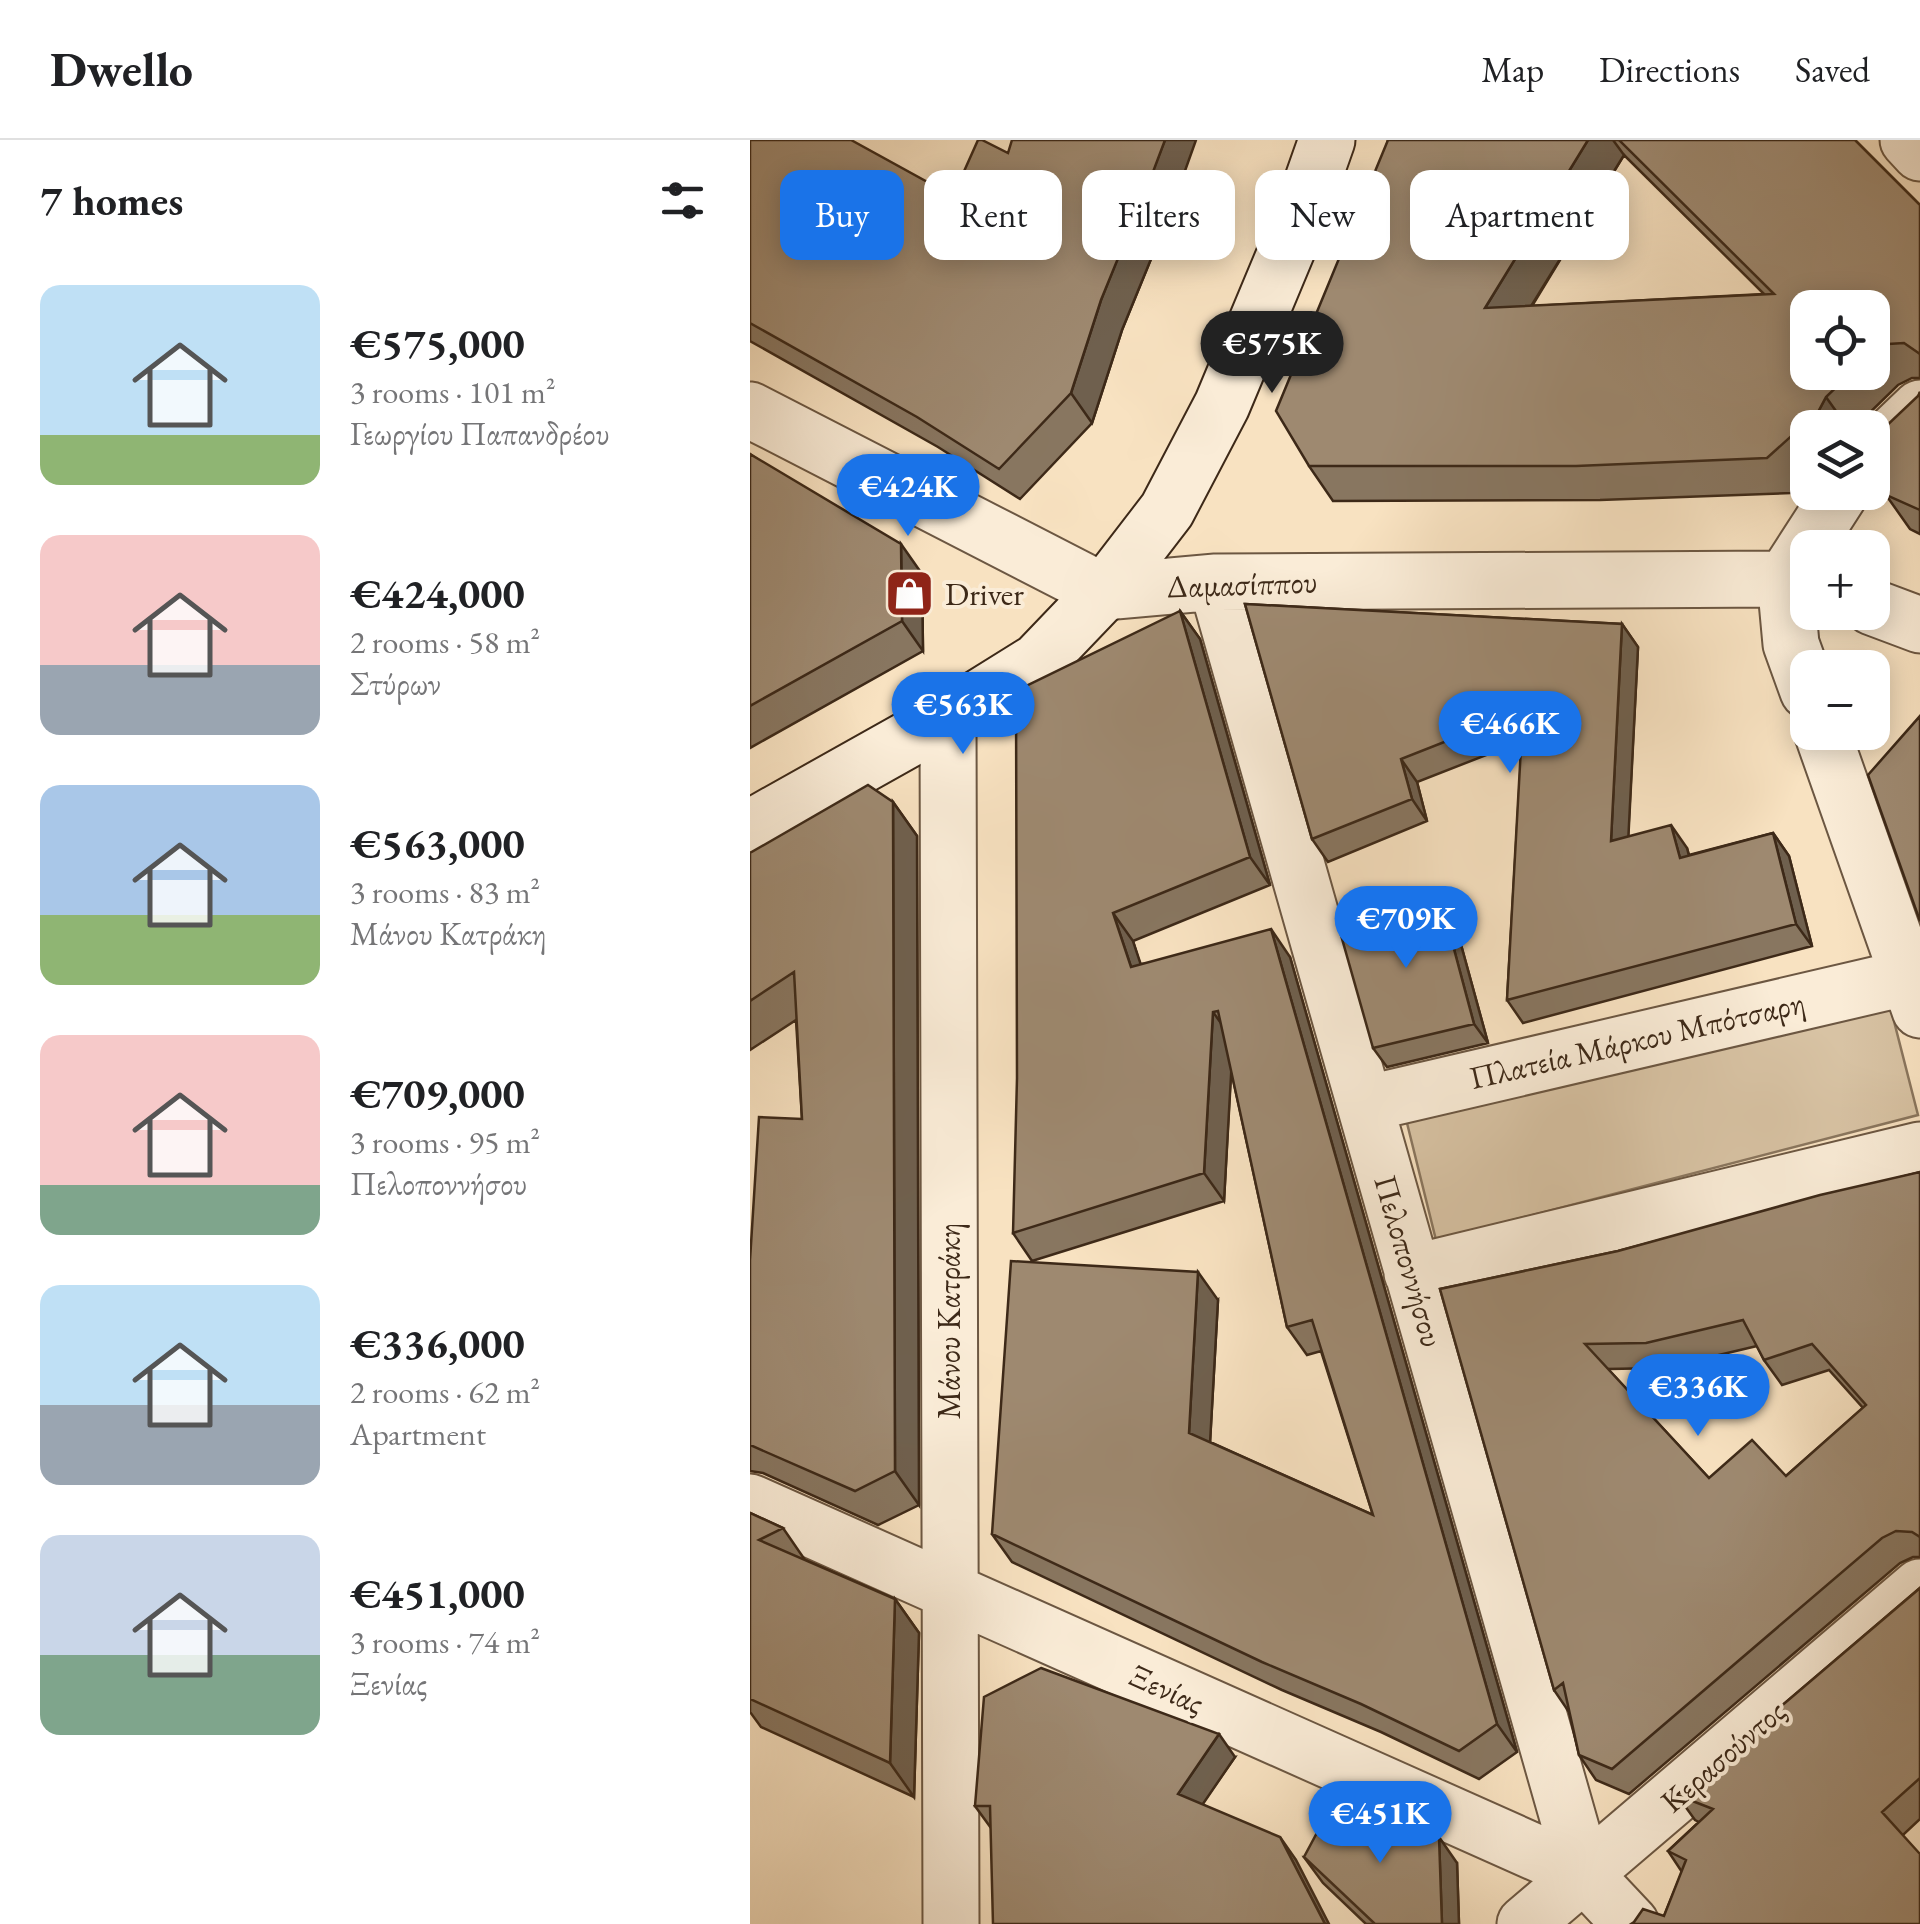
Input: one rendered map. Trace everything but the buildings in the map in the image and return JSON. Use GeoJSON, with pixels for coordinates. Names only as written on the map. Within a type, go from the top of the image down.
{"type":"FeatureCollection","features":[{"type":"Feature","properties":{"kind":"street"},"geometry":{"type":"LineString","coordinates":[[750,828],[948,718],[1038,661],[1104,592],[1168,510],[1222,405],[1296,228],[1327,140]]}},
{"type":"Feature","properties":{"kind":"street"},"geometry":{"type":"LineString","coordinates":[[1908,140],[1920,153]]}},
{"type":"Feature","properties":{"kind":"street"},"geometry":{"type":"LineString","coordinates":[[1890,437],[1920,408]]}},
{"type":"Feature","properties":{"kind":"street"},"geometry":{"type":"LineString","coordinates":[[750,410],[1104,592]]}},
{"type":"Feature","properties":{"kind":"street","name":"Δαμασίππου"},"geometry":{"type":"LineString","coordinates":[[1104,592],[1216,582],[1790,583]]}},
{"type":"Feature","properties":{"kind":"street","name":"Πελοποννήσου"},"geometry":{"type":"LineString","coordinates":[[1216,582],[1584,1874],[1631,1924]]}},
{"type":"Feature","properties":{"kind":"street"},"geometry":{"type":"LineString","coordinates":[[1890,614],[1920,625]]}},
{"type":"Feature","properties":{"kind":"street","name":"Μάνου Κατράκη"},"geometry":{"type":"LineString","coordinates":[[948,718],[951,1924]]}},
{"type":"Feature","properties":{"kind":"street"},"geometry":{"type":"LineString","coordinates":[[1828,750],[1915,994]]}},
{"type":"Feature","properties":{"kind":"street","name":"Πλατεία Μάρκου Μπότσαρη"},"geometry":{"type":"LineString","coordinates":[[1365,1104],[1915,994]]}},
{"type":"Feature","properties":{"kind":"street"},"geometry":{"type":"LineString","coordinates":[[1412,1273],[1920,1150]]}},
{"type":"Feature","properties":{"kind":"street","name":"Ξενίας"},"geometry":{"type":"LineString","coordinates":[[750,1502],[1584,1874]]}},
{"type":"Feature","properties":{"kind":"street","name":"Κερασούντος"},"geometry":{"type":"LineString","coordinates":[[1525,1924],[1920,1587]]}},
{"type":"Feature","properties":{"kind":"shaded area"},"geometry":{"type":"Polygon","coordinates":[[[1886,990],[1918,1115],[1436,1240],[1405,1115],[1886,990]]]}},
{"type":"Feature","properties":{"kind":"place","name":"Driver"},"geometry":{"type":"Point","coordinates":[910,594]}}]}
